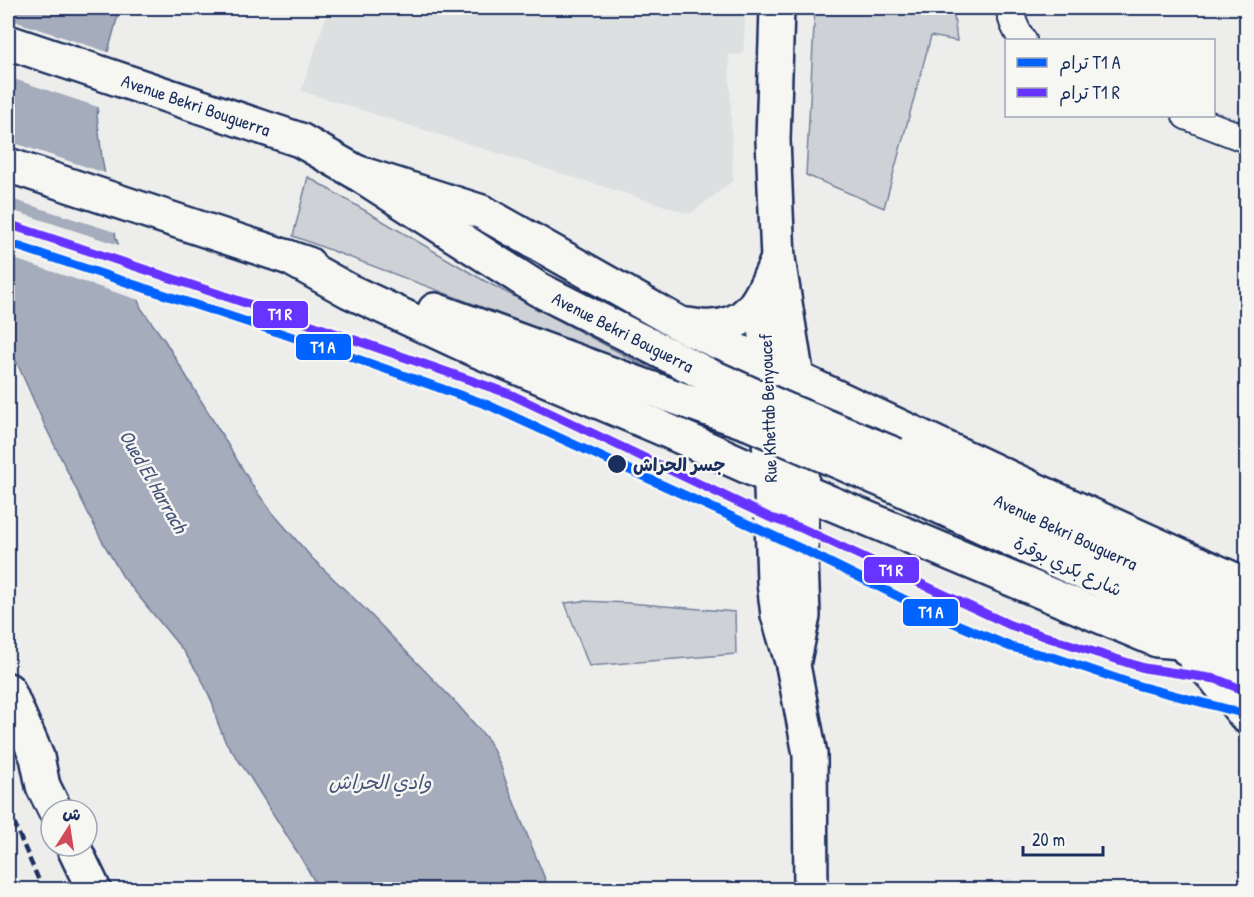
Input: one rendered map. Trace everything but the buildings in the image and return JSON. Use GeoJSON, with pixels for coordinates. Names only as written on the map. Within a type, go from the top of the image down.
{"type":"FeatureCollection","features":[{"type":"Feature","properties":{"kind":"main road","name":"Rue Khettab Benyoucef"},"geometry":{"type":"LineString","coordinates":[[777,8],[773,140],[778,258],[797,378],[802,491],[803,616],[793,665]]}},
{"type":"Feature","properties":{"kind":"main road","name":"Avenue Bekri Bouguerra"},"geometry":{"type":"LineString","coordinates":[[8,42],[300,140],[356,172],[538,289],[700,389]]}},
{"type":"Feature","properties":{"kind":"main road","name":"Avenue Bekri Bouguerra"},"geometry":{"type":"LineString","coordinates":[[8,165],[700,389],[784,409],[893,469],[1246,615]]}},
{"type":"Feature","properties":{"kind":"main road"},"geometry":{"type":"LineString","coordinates":[[356,172],[482,212],[682,325],[1044,494],[1246,585]]}},
{"type":"Feature","properties":{"kind":"main road"},"geometry":{"type":"LineString","coordinates":[[288,257],[350,291],[474,349],[659,427],[770,467],[802,491],[1157,640],[1181,642],[1246,675]]}},
{"type":"Feature","properties":{"kind":"main road","name":"Rue Khettab Benyoucef"},"geometry":{"type":"LineString","coordinates":[[778,258],[768,291],[764,363],[774,582],[778,615],[793,665],[810,754],[811,890]]}},
{"type":"Feature","properties":{"kind":"main road"},"geometry":{"type":"LineString","coordinates":[[682,325],[711,327],[740,321],[755,305],[778,258]]}},
{"type":"Feature","properties":{"kind":"main road"},"geometry":{"type":"LineString","coordinates":[[770,467],[775,457],[784,454],[789,447],[790,391],[797,378]]}},
{"type":"Feature","properties":{"kind":"main road","name":"شارع بكري بوقرة"},"geometry":{"type":"LineString","coordinates":[[893,469],[1246,648]]}},
{"type":"Feature","properties":{"kind":"main road"},"geometry":{"type":"LineString","coordinates":[[1181,642],[1216,679],[1246,716]]}},
{"type":"Feature","properties":{"kind":"main road"},"geometry":{"type":"LineString","coordinates":[[8,690],[34,750],[49,798]]}},
{"type":"Feature","properties":{"kind":"main road"},"geometry":{"type":"LineString","coordinates":[[8,733],[23,762],[49,798]]}},
{"type":"Feature","properties":{"kind":"main road"},"geometry":{"type":"LineString","coordinates":[[79,858],[94,890]]}},
{"type":"Feature","properties":{"kind":"street"},"geometry":{"type":"LineString","coordinates":[[1009,8],[1017,34],[1022,39]]}},
{"type":"Feature","properties":{"kind":"street"},"geometry":{"type":"LineString","coordinates":[[1189,117],[1246,139]]}},
{"type":"Feature","properties":{"kind":"shaded area"},"geometry":{"type":"Polygon","coordinates":[[[329,8],[746,8],[743,54],[729,55],[733,181],[690,214],[301,91],[329,8]]]}},
{"type":"Feature","properties":{"kind":"shaded area"},"geometry":{"type":"Polygon","coordinates":[[[815,8],[953,8],[957,41],[931,36],[884,208],[806,175],[815,8]]]}},
{"type":"Feature","properties":{"kind":"shaded area"},"geometry":{"type":"Polygon","coordinates":[[[308,177],[483,280],[677,383],[293,236],[308,177]]]}},
{"type":"Feature","properties":{"kind":"shaded area"},"geometry":{"type":"Polygon","coordinates":[[[582,601],[735,612],[736,654],[589,666],[565,603],[582,601]]]}},
{"type":"Feature","properties":{"kind":"shaded area"},"geometry":{"type":"Polygon","coordinates":[[[1009,878],[1028,889],[995,889],[1009,878]]]}},
{"type":"Feature","properties":{"kind":"water","name":"وادي الحراش"},"geometry":{"type":"Polygon","coordinates":[[[8,8],[120,8],[103,70],[97,115],[116,238],[141,308],[165,341],[254,488],[271,511],[312,558],[458,705],[489,741],[549,889],[319,889],[225,741],[213,704],[201,678],[185,653],[123,577],[101,539],[45,426],[8,337],[8,8]]]}},
{"type":"Feature","properties":{"kind":"pier"},"geometry":{"type":"Polygon","coordinates":[[[8,19],[111,53],[101,108],[8,77],[8,19]]]}},
{"type":"Feature","properties":{"kind":"pier"},"geometry":{"type":"Polygon","coordinates":[[[8,141],[108,174],[118,233],[8,198],[8,141]]]}},
{"type":"Feature","properties":{"kind":"pier"},"geometry":{"type":"Polygon","coordinates":[[[8,209],[122,246],[142,301],[8,257],[8,209]]]}},
{"type":"Feature","properties":{"kind":"railway"},"geometry":{"type":"LineString","coordinates":[[8,809],[43,890]]}},
{"type":"Feature","properties":{"kind":"railway"},"geometry":{"type":"LineString","coordinates":[[8,886],[9,890]]}},
{"type":"Feature","properties":{"kind":"transit line"},"geometry":{"type":"LineString","coordinates":[[8,224],[309,324],[510,394],[771,518],[801,528],[1010,625],[1144,668],[1216,679],[1246,691]]}},
{"type":"Feature","properties":{"kind":"transit line"},"geometry":{"type":"LineString","coordinates":[[8,243],[323,347],[488,405],[802,549],[942,618],[1011,647],[1056,658],[1139,686],[1246,714]]}},
{"type":"Feature","properties":{"kind":"place","name":"جسر الحراش"},"geometry":{"type":"Point","coordinates":[617,464]}},
{"type":"Feature","properties":{"kind":"water label","name":"Oued El Harrach"},"geometry":{"type":"Point","coordinates":[154,481]}}]}
